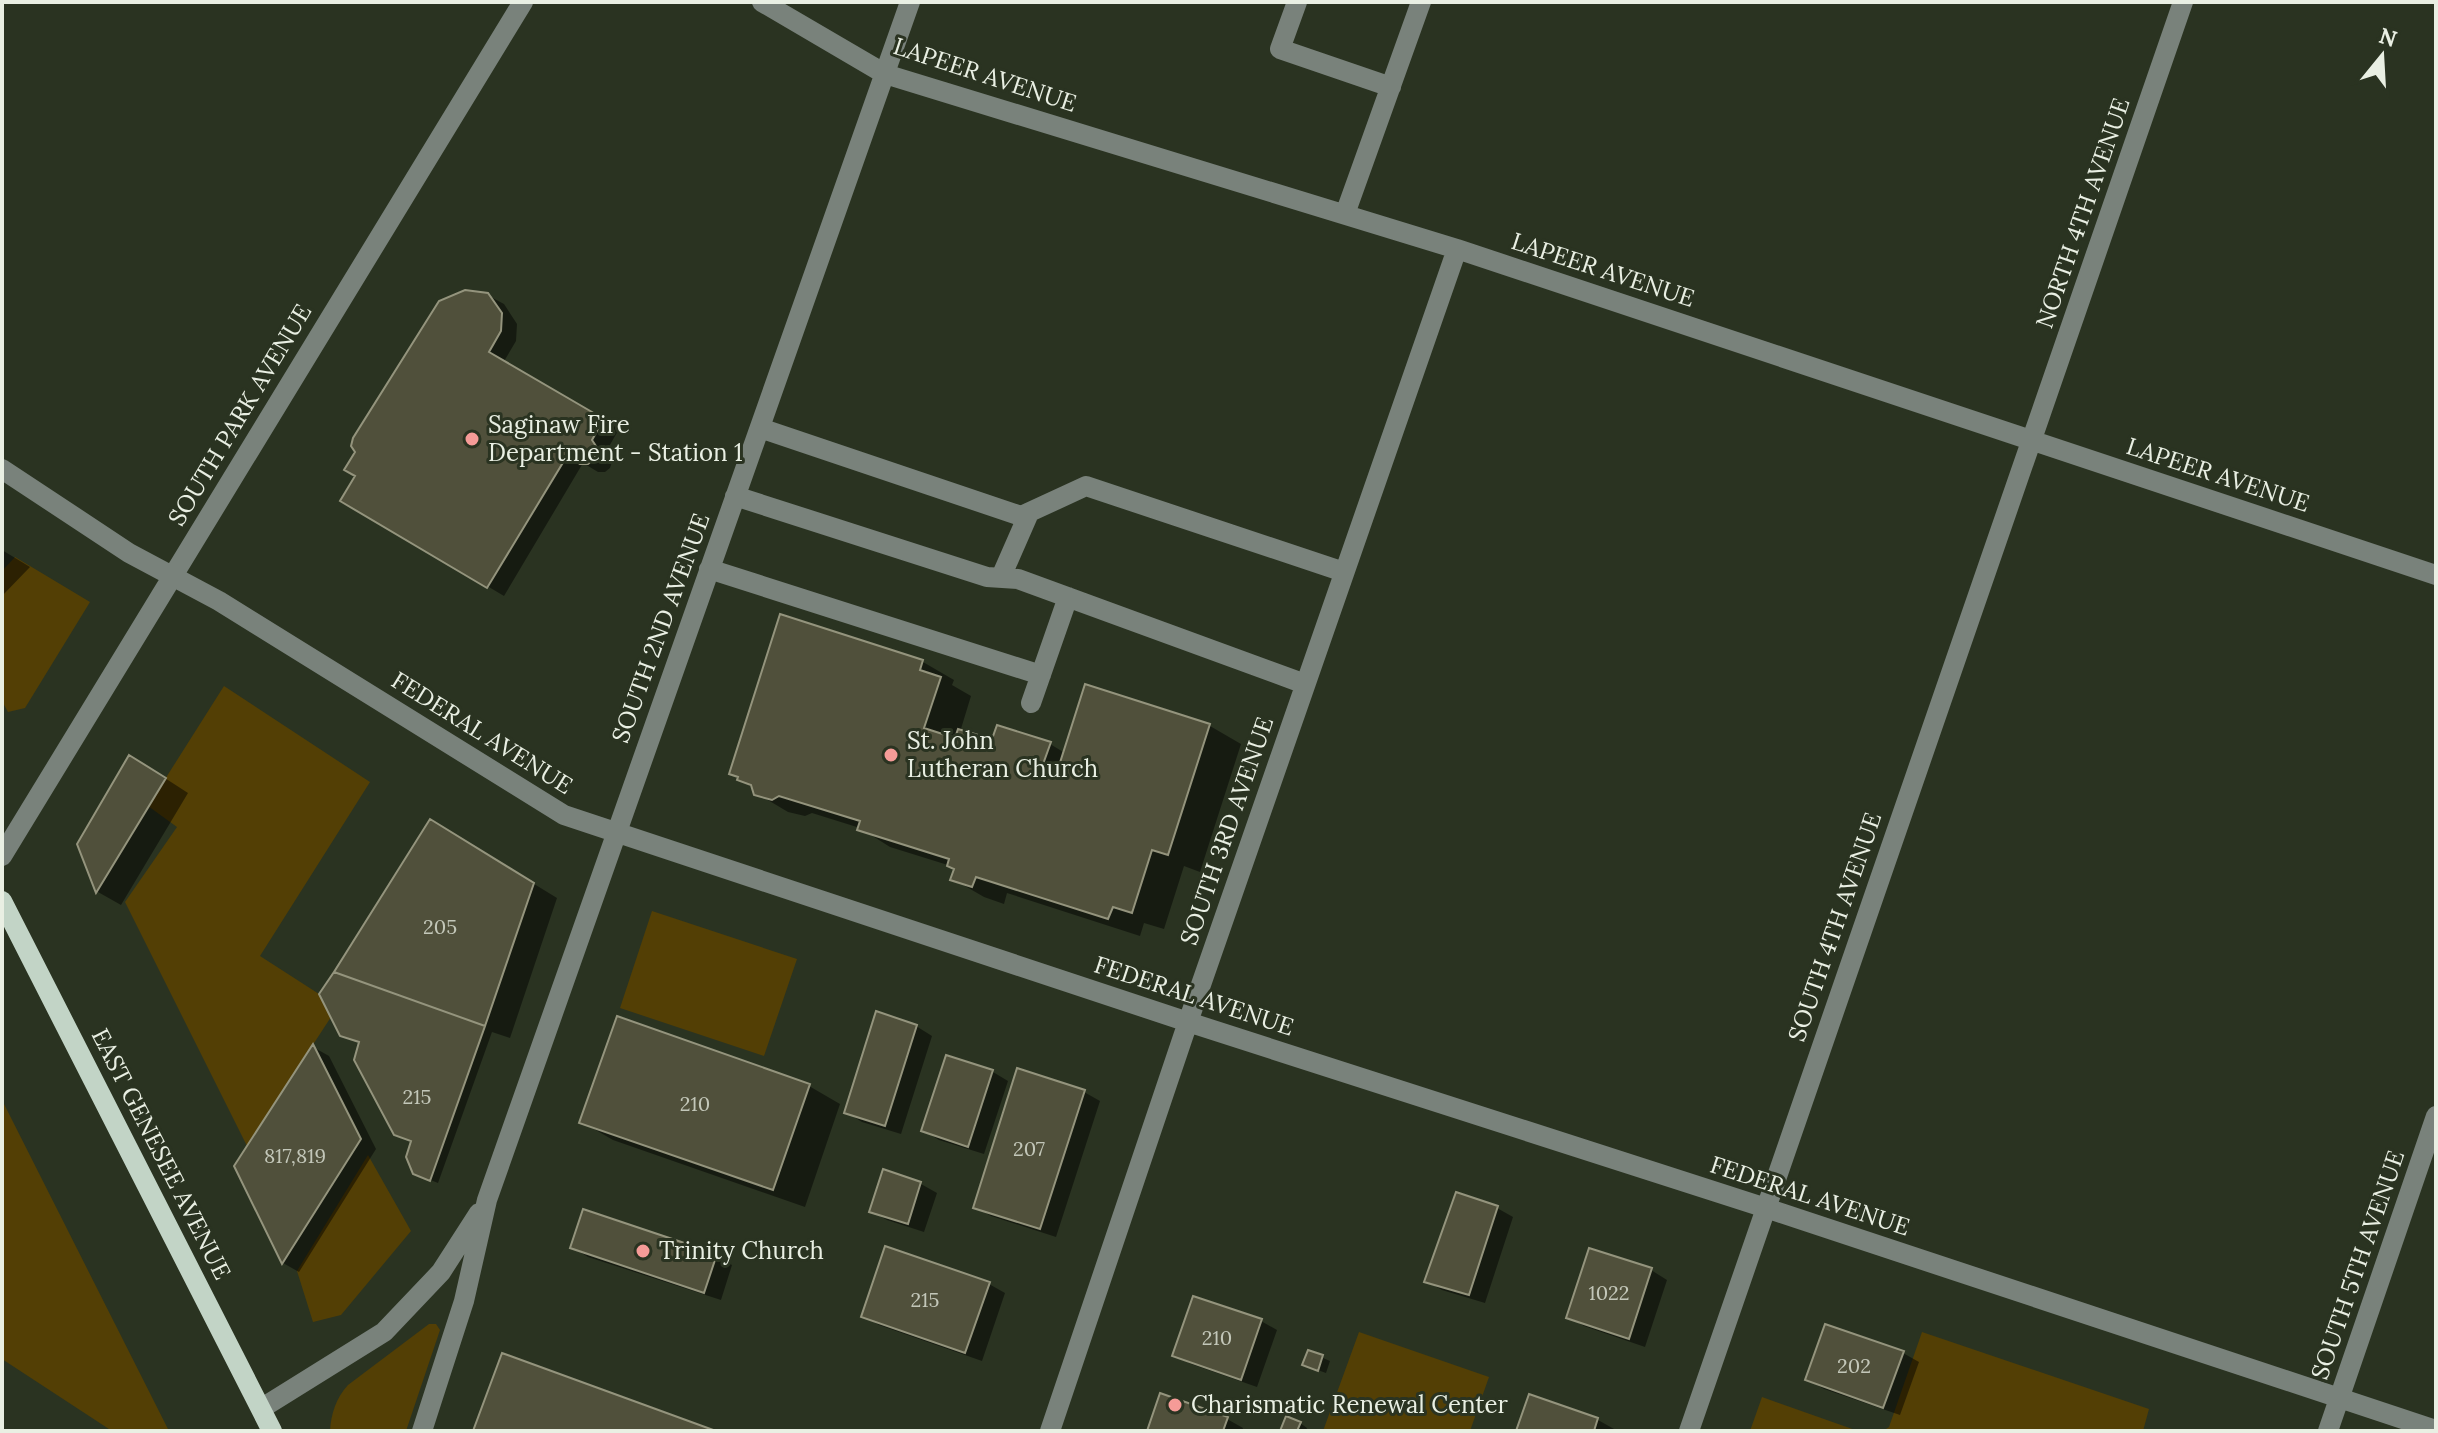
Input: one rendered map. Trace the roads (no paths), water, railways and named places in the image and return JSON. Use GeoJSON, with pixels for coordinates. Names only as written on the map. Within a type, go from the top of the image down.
{"type":"FeatureCollection","features":[{"type":"Feature","properties":{"kind":"main road","name":"EAST GENESEE AVENUE"},"geometry":{"type":"LineString","coordinates":[[2,901],[272,1431]]}},
{"type":"Feature","properties":{"kind":"street","name":"SOUTH PARK AVENUE"},"geometry":{"type":"LineString","coordinates":[[2,856],[523,2]]}},
{"type":"Feature","properties":{"kind":"street","name":"LAPEER AVENUE"},"geometry":{"type":"LineString","coordinates":[[762,2],[885,74],[1457,249],[2436,575]]}},
{"type":"Feature","properties":{"kind":"street","name":"SOUTH 2ND AVENUE"},"geometry":{"type":"LineString","coordinates":[[422,1431],[464,1301],[487,1200],[910,2]]}},
{"type":"Feature","properties":{"kind":"street"},"geometry":{"type":"LineString","coordinates":[[1297,2],[1280,49],[1391,87]]}},
{"type":"Feature","properties":{"kind":"street"},"geometry":{"type":"LineString","coordinates":[[1345,214],[1421,2]]}},
{"type":"Feature","properties":{"kind":"street","name":"NORTH 4TH AVENUE"},"geometry":{"type":"LineString","coordinates":[[2031,441],[2183,2]]}},
{"type":"Feature","properties":{"kind":"street","name":"SOUTH 3RD AVENUE"},"geometry":{"type":"LineString","coordinates":[[1050,1431],[1188,1022],[1457,249]]}},
{"type":"Feature","properties":{"kind":"street"},"geometry":{"type":"LineString","coordinates":[[760,428],[1021,516],[1086,486],[1344,572]]}},
{"type":"Feature","properties":{"kind":"street","name":"SOUTH 4TH AVENUE"},"geometry":{"type":"LineString","coordinates":[[1689,1431],[2031,441]]}},
{"type":"Feature","properties":{"kind":"street","name":"FEDERAL AVENUE"},"geometry":{"type":"LineString","coordinates":[[2,469],[129,553],[219,601],[564,815],[2436,1430]]}},
{"type":"Feature","properties":{"kind":"street"},"geometry":{"type":"LineString","coordinates":[[735,496],[987,577],[1018,579],[1305,684]]}},
{"type":"Feature","properties":{"kind":"street"},"geometry":{"type":"LineString","coordinates":[[1001,577],[1029,513]]}},
{"type":"Feature","properties":{"kind":"street"},"geometry":{"type":"LineString","coordinates":[[709,569],[1041,675]]}},
{"type":"Feature","properties":{"kind":"street"},"geometry":{"type":"LineString","coordinates":[[1031,703],[1068,597]]}},
{"type":"Feature","properties":{"kind":"street","name":"SOUTH 5TH AVENUE"},"geometry":{"type":"LineString","coordinates":[[2328,1431],[2436,1116]]}},
{"type":"Feature","properties":{"kind":"street","name":"SOUTH 2ND AVENUE"},"geometry":{"type":"LineString","coordinates":[[262,1408],[384,1332],[441,1272],[487,1200]]}},
{"type":"Feature","properties":{"kind":"place","name":"Saginaw Fire Department - Station 1"},"geometry":{"type":"Point","coordinates":[472,439]}},
{"type":"Feature","properties":{"kind":"place","name":"St. John Lutheran Church"},"geometry":{"type":"Point","coordinates":[891,755]}},
{"type":"Feature","properties":{"kind":"place","name":"Trinity Church"},"geometry":{"type":"Point","coordinates":[643,1251]}},
{"type":"Feature","properties":{"kind":"place","name":"Charismatic Renewal Center"},"geometry":{"type":"Point","coordinates":[1175,1405]}}]}
